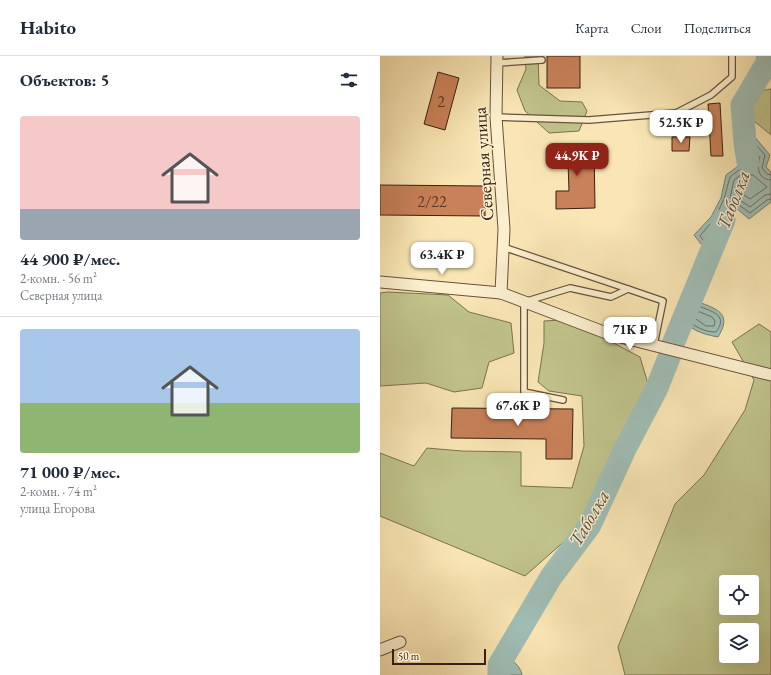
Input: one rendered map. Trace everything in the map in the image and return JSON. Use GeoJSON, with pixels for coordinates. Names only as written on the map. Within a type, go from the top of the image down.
{"type":"FeatureCollection","features":[{"type":"Feature","properties":{"kind":"street","name":"Северная улица"},"geometry":{"type":"LineString","coordinates":[[497,59],[496,117],[504,229],[501,293]]}},
{"type":"Feature","properties":{"kind":"street"},"geometry":{"type":"LineString","coordinates":[[380,282],[501,293],[609,334],[771,375]]}},
{"type":"Feature","properties":{"kind":"street"},"geometry":{"type":"LineString","coordinates":[[380,650],[400,642]]}},
{"type":"Feature","properties":{"kind":"lane"},"geometry":{"type":"LineString","coordinates":[[496,117],[589,120],[676,113],[711,95],[732,77],[732,56]]}},
{"type":"Feature","properties":{"kind":"lane"},"geometry":{"type":"LineString","coordinates":[[497,59],[542,60]]}},
{"type":"Feature","properties":{"kind":"lane"},"geometry":{"type":"LineString","coordinates":[[503,247],[663,301],[654,345]]}},
{"type":"Feature","properties":{"kind":"lane"},"geometry":{"type":"LineString","coordinates":[[563,400],[524,392],[524,302],[570,288],[611,297],[628,289]]}},
{"type":"Feature","properties":{"kind":"green space"},"geometry":{"type":"Polygon","coordinates":[[[525,56],[538,56],[539,85],[560,101],[582,102],[587,111],[579,131],[549,133],[525,111],[517,90],[526,69],[525,56]]]}},
{"type":"Feature","properties":{"kind":"green space"},"geometry":{"type":"Polygon","coordinates":[[[771,89],[771,135],[748,116],[760,91],[771,89]]]}},
{"type":"Feature","properties":{"kind":"green space"},"geometry":{"type":"Polygon","coordinates":[[[388,292],[448,295],[469,312],[511,323],[514,353],[489,362],[482,388],[454,392],[426,383],[380,386],[380,293],[388,292]]]}},
{"type":"Feature","properties":{"kind":"green space"},"geometry":{"type":"Polygon","coordinates":[[[560,320],[591,331],[640,357],[649,387],[576,531],[525,576],[380,516],[380,453],[414,466],[427,448],[462,451],[521,452],[521,486],[572,488],[584,446],[582,396],[549,391],[538,382],[544,343],[544,321],[560,320]]]}},
{"type":"Feature","properties":{"kind":"green space"},"geometry":{"type":"Polygon","coordinates":[[[759,324],[771,332],[771,675],[625,675],[618,647],[675,504],[704,475],[745,410],[754,380],[732,342],[759,324]]]}},
{"type":"Feature","properties":{"kind":"water"},"geometry":{"type":"Polygon","coordinates":[[[757,56],[771,56],[771,78],[769,79],[756,68],[757,56]]]}},
{"type":"Feature","properties":{"kind":"water"},"geometry":{"type":"Polygon","coordinates":[[[748,129],[770,155],[766,167],[771,172],[771,202],[749,219],[736,208],[723,240],[713,249],[701,244],[694,235],[711,217],[721,198],[726,175],[745,161],[741,134],[748,129]]]}},
{"type":"Feature","properties":{"kind":"water"},"geometry":{"type":"Polygon","coordinates":[[[701,303],[719,311],[724,319],[722,330],[718,337],[695,330],[686,324],[678,315],[683,305],[701,303]]]}},
{"type":"Feature","properties":{"kind":"water"},"geometry":{"type":"Polygon","coordinates":[[[505,656],[516,664],[522,675],[494,675],[498,658],[505,656]]]}},
{"type":"Feature","properties":{"kind":"building"},"geometry":{"type":"Polygon","coordinates":[[[547,56],[580,56],[580,88],[547,88],[547,56]]]}},
{"type":"Feature","properties":{"kind":"building"},"geometry":{"type":"Polygon","coordinates":[[[438,72],[459,78],[445,130],[424,124],[438,72]]]}},
{"type":"Feature","properties":{"kind":"building"},"geometry":{"type":"Polygon","coordinates":[[[720,103],[723,156],[711,156],[708,104],[720,103]]]}},
{"type":"Feature","properties":{"kind":"building"},"geometry":{"type":"Polygon","coordinates":[[[672,137],[690,137],[689,151],[672,151],[672,137]]]}},
{"type":"Feature","properties":{"kind":"building"},"geometry":{"type":"Polygon","coordinates":[[[594,145],[595,208],[556,209],[556,191],[569,191],[568,162],[555,162],[555,146],[594,145]]]}},
{"type":"Feature","properties":{"kind":"building"},"geometry":{"type":"Polygon","coordinates":[[[380,185],[485,186],[485,216],[380,215],[380,185]]]}},
{"type":"Feature","properties":{"kind":"building"},"geometry":{"type":"Polygon","coordinates":[[[452,408],[573,409],[572,459],[546,459],[546,439],[451,438],[452,408]]]}},
{"type":"Feature","properties":{"kind":"waterway","name":"Таболка"},"geometry":{"type":"LineString","coordinates":[[748,162],[742,105],[771,56]]}},
{"type":"Feature","properties":{"kind":"waterway","name":"Таболка"},"geometry":{"type":"LineString","coordinates":[[673,344],[724,220]]}},
{"type":"Feature","properties":{"kind":"waterway","name":"Таболка"},"geometry":{"type":"LineString","coordinates":[[499,675],[499,665],[551,577],[590,525],[625,449],[656,390],[670,355]]}}]}
